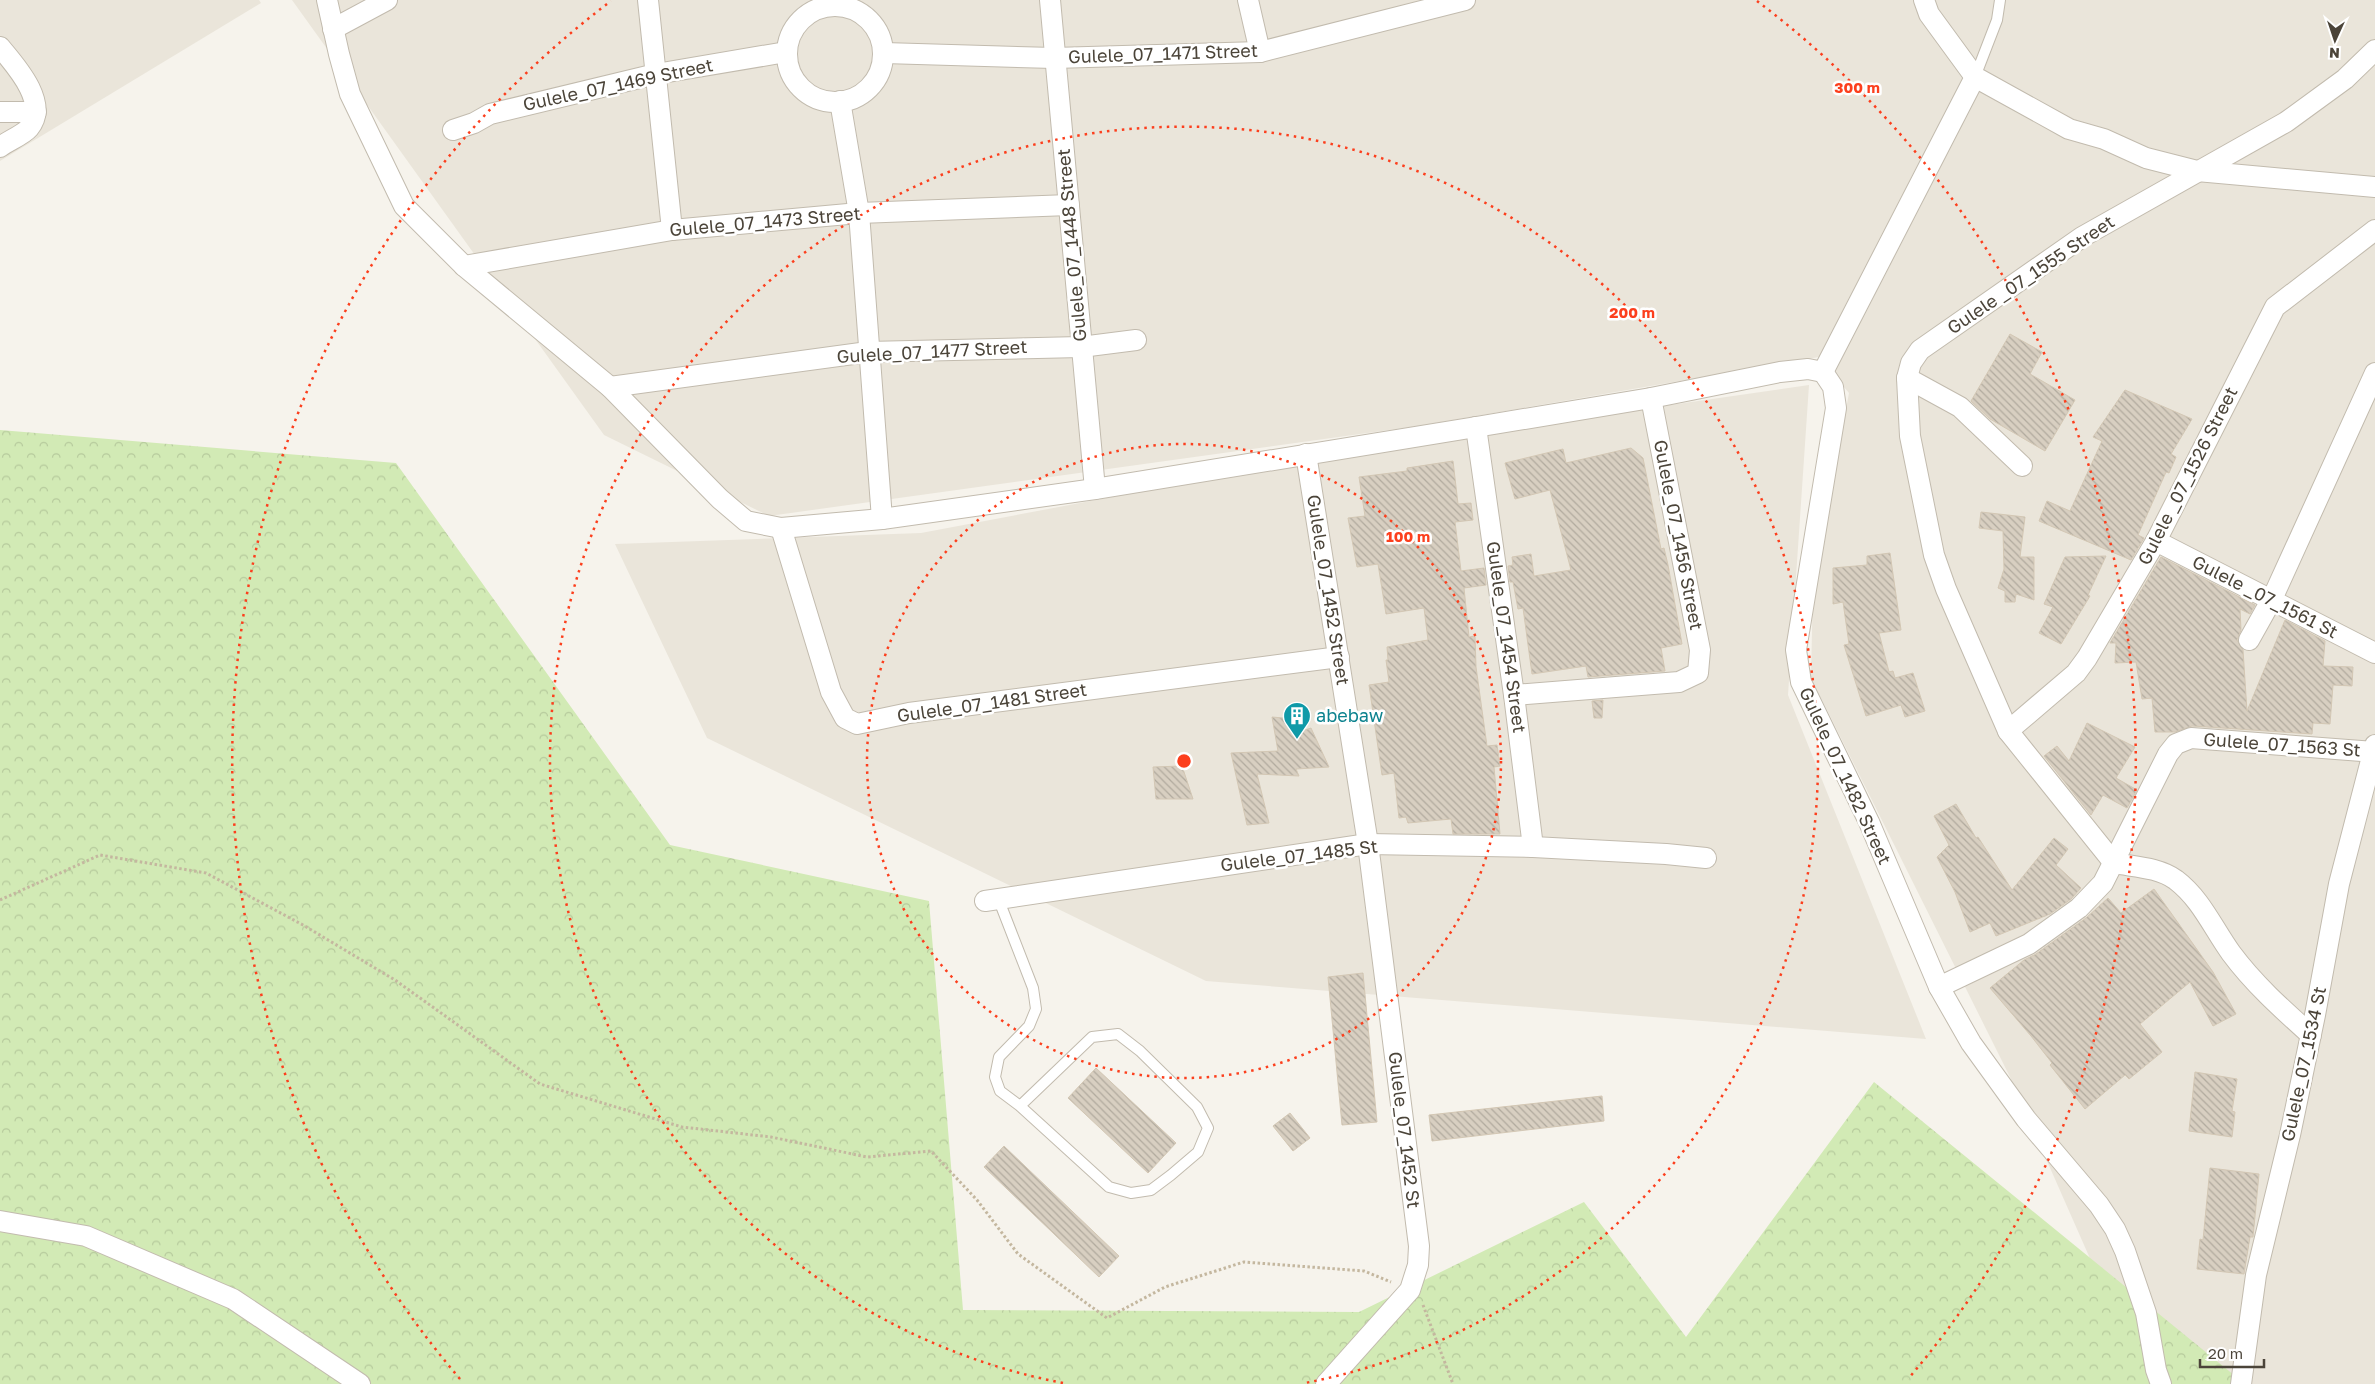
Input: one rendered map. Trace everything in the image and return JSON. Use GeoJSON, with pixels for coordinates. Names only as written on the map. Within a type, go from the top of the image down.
{"type":"FeatureCollection","features":[{"type":"Feature","properties":{"kind":"street"},"geometry":{"type":"LineString","coordinates":[[327,0],[350,94],[404,206],[464,266],[610,387],[720,499],[746,520],[781,528],[882,519],[1095,489],[1651,398],[1780,372],[1808,369],[1823,372],[1975,77]]}},
{"type":"Feature","properties":{"kind":"street"},"geometry":{"type":"LineString","coordinates":[[333,29],[387,0]]}},
{"type":"Feature","properties":{"kind":"street"},"geometry":{"type":"LineString","coordinates":[[648,0],[672,230]]}},
{"type":"Feature","properties":{"kind":"street","name":"Gulele_07_1448 Street"},"geometry":{"type":"LineString","coordinates":[[1050,0],[1095,489]]}},
{"type":"Feature","properties":{"kind":"street"},"geometry":{"type":"LineString","coordinates":[[1248,0],[1260,52]]}},
{"type":"Feature","properties":{"kind":"street","name":"Gulele_07_1471 Street"},"geometry":{"type":"LineString","coordinates":[[884,53],[1054,58],[1260,52],[1415,6],[1465,0]]}},
{"type":"Feature","properties":{"kind":"street"},"geometry":{"type":"LineString","coordinates":[[1924,0],[1929,14],[1975,77],[2069,129],[2104,139],[2146,158],[2197,171],[2375,187]]}},
{"type":"Feature","properties":{"kind":"street"},"geometry":{"type":"LineString","coordinates":[[827,3],[844,6],[860,12],[872,23],[881,37],[884,53],[882,68],[874,82],[864,93],[850,100],[819,100],[806,92],[792,74],[786,52],[790,36],[798,22],[812,11],[827,3]]}},
{"type":"Feature","properties":{"kind":"street"},"geometry":{"type":"LineString","coordinates":[[0,47],[25,78],[34,100],[36,112],[29,128],[0,147]]}},
{"type":"Feature","properties":{"kind":"street","name":"Gulele _07_1555 Street"},"geometry":{"type":"LineString","coordinates":[[1907,378],[1911,363],[1920,350],[1948,329],[2082,237],[2286,122],[2345,79],[2375,50]]}},
{"type":"Feature","properties":{"kind":"street","name":"Gulele_07_1469 Street"},"geometry":{"type":"LineString","coordinates":[[453,130],[474,123],[490,114],[656,74],[786,52]]}},
{"type":"Feature","properties":{"kind":"street"},"geometry":{"type":"LineString","coordinates":[[840,101],[859,213],[882,519]]}},
{"type":"Feature","properties":{"kind":"street"},"geometry":{"type":"LineString","coordinates":[[0,112],[36,112]]}},
{"type":"Feature","properties":{"kind":"street","name":"Gulele_07_1473 Street"},"geometry":{"type":"LineString","coordinates":[[464,266],[672,230],[859,213],[1069,205]]}},
{"type":"Feature","properties":{"kind":"street","name":"Gulele _07_1526 Street"},"geometry":{"type":"LineString","coordinates":[[2008,731],[2076,673],[2087,658],[2156,541],[2275,307],[2375,230]]}},
{"type":"Feature","properties":{"kind":"street","name":"Gulele_07_1477 Street"},"geometry":{"type":"LineString","coordinates":[[610,387],[868,352],[1081,347],[1136,340]]}},
{"type":"Feature","properties":{"kind":"street","name":"Gulele_07_1482 Street"},"geometry":{"type":"LineString","coordinates":[[1823,372],[1833,387],[1836,408],[1796,650],[1801,682],[1869,822],[1939,987],[1971,1043],[2026,1119],[2099,1205],[2115,1229],[2125,1251],[2146,1313],[2156,1370],[2161,1384]]}},
{"type":"Feature","properties":{"kind":"street"},"geometry":{"type":"LineString","coordinates":[[2249,640],[2272,599],[2375,373]]}},
{"type":"Feature","properties":{"kind":"street"},"geometry":{"type":"LineString","coordinates":[[1907,378],[1960,407],[2022,466]]}},
{"type":"Feature","properties":{"kind":"street"},"geometry":{"type":"LineString","coordinates":[[1907,378],[1910,436],[1934,555],[1946,589],[2008,731],[2114,863],[2150,868],[2175,879],[2198,902],[2232,953],[2263,992],[2311,1035]]}},
{"type":"Feature","properties":{"kind":"street","name":"Gulele_07_1456 Street"},"geometry":{"type":"LineString","coordinates":[[1514,695],[1678,682],[1698,673],[1700,650],[1651,398]]}},
{"type":"Feature","properties":{"kind":"street","name":"Gulele_07_1454 Street"},"geometry":{"type":"LineString","coordinates":[[1476,427],[1514,695],[1533,847]]}},
{"type":"Feature","properties":{"kind":"street","name":"Gulele_07_1452 Street"},"geometry":{"type":"LineString","coordinates":[[1306,454],[1368,844]]}},
{"type":"Feature","properties":{"kind":"street","name":"Gulele_07_1481 Street"},"geometry":{"type":"LineString","coordinates":[[781,528],[831,692],[845,718],[857,724],[909,713],[1339,657]]}},
{"type":"Feature","properties":{"kind":"street","name":"Gulele _07_1561 St"},"geometry":{"type":"LineString","coordinates":[[2156,541],[2272,599],[2375,654]]}},
{"type":"Feature","properties":{"kind":"street","name":"Gulele_07_1563 St"},"geometry":{"type":"LineString","coordinates":[[2114,863],[2168,754],[2176,744],[2191,738],[2374,750]]}},
{"type":"Feature","properties":{"kind":"street","name":"Gulele_07_1534 St"},"geometry":{"type":"LineString","coordinates":[[2242,1384],[2256,1275],[2311,1035],[2339,884],[2374,750]]}},
{"type":"Feature","properties":{"kind":"street","name":"Gulele_07_1485 St"},"geometry":{"type":"LineString","coordinates":[[992,899],[1368,844],[1533,847],[1706,858]]}},
{"type":"Feature","properties":{"kind":"street","name":"Gulele_07_1452 St"},"geometry":{"type":"LineString","coordinates":[[1326,1384],[1410,1290],[1418,1266],[1419,1246],[1368,844]]}},
{"type":"Feature","properties":{"kind":"street"},"geometry":{"type":"LineString","coordinates":[[1939,987],[2029,944],[2079,908],[2103,883],[2114,863]]}},
{"type":"Feature","properties":{"kind":"street"},"geometry":{"type":"LineString","coordinates":[[0,1222],[86,1236],[234,1299],[360,1384]]}},
{"type":"Feature","properties":{"kind":"lane"},"geometry":{"type":"LineString","coordinates":[[1975,77],[1997,20],[2000,0]]}},
{"type":"Feature","properties":{"kind":"lane"},"geometry":{"type":"LineString","coordinates":[[992,899],[1033,988],[1036,1009],[1029,1026],[999,1057],[995,1077],[1000,1092],[1020,1106],[1109,1187],[1131,1193],[1152,1190],[1171,1175],[1198,1152],[1208,1128],[1197,1107],[1140,1051],[1118,1034],[1092,1036],[1020,1106]]}},
{"type":"Feature","properties":{"kind":"path"},"geometry":{"type":"LineString","coordinates":[[0,900],[100,855],[206,873],[303,924],[395,980],[540,1084],[682,1127],[771,1137],[868,1157],[931,1151],[977,1200],[1018,1254],[1107,1318],[1165,1287],[1244,1262],[1364,1271],[1410,1290],[1425,1307],[1453,1384]]}},
{"type":"Feature","properties":{"kind":"shaded area"},"geometry":{"type":"Polygon","coordinates":[[[0,0],[259,0],[261,3],[0,161],[0,0]]]}},
{"type":"Feature","properties":{"kind":"shaded area"},"geometry":{"type":"Polygon","coordinates":[[[292,0],[2375,0],[2375,1384],[2152,1384],[2133,1356],[2010,1077],[1811,678],[1813,583],[1849,393],[1819,357],[1418,426],[769,516],[604,435],[292,0]]]}},
{"type":"Feature","properties":{"kind":"shaded area"},"geometry":{"type":"Polygon","coordinates":[[[1809,385],[1788,695],[1926,1039],[1206,981],[707,738],[615,544],[921,533],[1371,448],[1809,385]]]}},
{"type":"Feature","properties":{"kind":"green space"},"geometry":{"type":"Polygon","coordinates":[[[0,430],[396,463],[670,845],[929,901],[963,1310],[1359,1312],[1584,1202],[1686,1337],[1874,1082],[2245,1384],[0,1384],[0,430]]]}},
{"type":"Feature","properties":{"kind":"building"},"geometry":{"type":"Polygon","coordinates":[[[2010,334],[2042,352],[2030,374],[2075,400],[2045,451],[1990,419],[1971,401],[2010,334]]]}},
{"type":"Feature","properties":{"kind":"building"},"geometry":{"type":"Polygon","coordinates":[[[2125,390],[2192,419],[2171,454],[2176,457],[2169,473],[2166,472],[2138,535],[2144,538],[2131,560],[2039,521],[2047,501],[2070,511],[2102,441],[2093,437],[2125,390]]]}},
{"type":"Feature","properties":{"kind":"building"},"geometry":{"type":"Polygon","coordinates":[[[1631,448],[1643,458],[1661,549],[1664,548],[1668,565],[1682,644],[1661,648],[1665,671],[1588,677],[1586,666],[1532,674],[1523,608],[1518,609],[1513,582],[1510,582],[1508,566],[1513,565],[1512,557],[1531,554],[1534,576],[1571,570],[1550,490],[1515,499],[1505,463],[1563,449],[1566,463],[1631,448]]]}},
{"type":"Feature","properties":{"kind":"building"},"geometry":{"type":"Polygon","coordinates":[[[1453,461],[1458,504],[1471,503],[1473,520],[1455,522],[1461,571],[1484,568],[1486,585],[1464,588],[1469,637],[1475,636],[1476,667],[1487,746],[1497,745],[1500,766],[1494,767],[1500,834],[1453,834],[1451,819],[1408,823],[1406,817],[1399,818],[1394,773],[1382,775],[1369,685],[1389,682],[1386,660],[1388,660],[1387,647],[1428,640],[1424,608],[1386,614],[1378,564],[1357,567],[1348,518],[1365,516],[1359,477],[1407,471],[1407,468],[1453,461]]]}},
{"type":"Feature","properties":{"kind":"building"},"geometry":{"type":"Polygon","coordinates":[[[1981,512],[2025,517],[2020,557],[2034,557],[2034,600],[2016,594],[2015,602],[2005,602],[2005,591],[1998,588],[2004,569],[2003,531],[1979,528],[1981,512]]]}},
{"type":"Feature","properties":{"kind":"building"},"geometry":{"type":"Polygon","coordinates":[[[1890,553],[1901,630],[1879,633],[1889,672],[1893,671],[1895,678],[1913,673],[1925,711],[1905,717],[1901,705],[1866,716],[1844,645],[1849,644],[1843,602],[1833,604],[1833,568],[1867,565],[1867,556],[1890,553]]]}},
{"type":"Feature","properties":{"kind":"building"},"geometry":{"type":"Polygon","coordinates":[[[2106,556],[2088,595],[2090,596],[2061,644],[2039,633],[2053,607],[2044,604],[2065,557],[2106,556]]]}},
{"type":"Feature","properties":{"kind":"building"},"geometry":{"type":"Polygon","coordinates":[[[2161,557],[2255,605],[2250,614],[2240,609],[2241,630],[2237,640],[2243,650],[2247,711],[2285,620],[2325,641],[2323,666],[2353,667],[2352,686],[2333,685],[2330,724],[2313,723],[2312,734],[2192,726],[2175,732],[2155,732],[2152,698],[2142,699],[2136,662],[2115,663],[2116,643],[2110,643],[2161,557]]]}},
{"type":"Feature","properties":{"kind":"building"},"geometry":{"type":"Polygon","coordinates":[[[1603,700],[1602,718],[1594,718],[1592,701],[1603,700]]]}},
{"type":"Feature","properties":{"kind":"building"},"geometry":{"type":"Polygon","coordinates":[[[1272,717],[1294,719],[1299,732],[1311,728],[1329,767],[1296,769],[1299,776],[1257,774],[1269,823],[1247,825],[1231,753],[1278,751],[1272,717]]]}},
{"type":"Feature","properties":{"kind":"building"},"geometry":{"type":"Polygon","coordinates":[[[2087,723],[2135,747],[2116,778],[2137,790],[2127,808],[2103,795],[2091,815],[2044,756],[2057,746],[2069,761],[2087,723]]]}},
{"type":"Feature","properties":{"kind":"building"},"geometry":{"type":"Polygon","coordinates":[[[1182,766],[1193,799],[1156,799],[1153,767],[1182,766]]]}},
{"type":"Feature","properties":{"kind":"building"},"geometry":{"type":"Polygon","coordinates":[[[1956,804],[1976,838],[1978,837],[2012,890],[2054,838],[2068,849],[2056,865],[2081,888],[2071,899],[2050,914],[1996,936],[1990,923],[1970,932],[1955,892],[1937,857],[1949,845],[1934,816],[1956,804]]]}},
{"type":"Feature","properties":{"kind":"building"},"geometry":{"type":"Polygon","coordinates":[[[2154,889],[2213,972],[2236,1014],[2213,1026],[2190,982],[2140,1024],[2162,1052],[2129,1079],[2125,1075],[2085,1109],[2050,1065],[2052,1063],[2031,1036],[1990,988],[2024,960],[2036,954],[2086,918],[2108,898],[2121,913],[2154,889]]]}},
{"type":"Feature","properties":{"kind":"building"},"geometry":{"type":"Polygon","coordinates":[[[1363,973],[1377,1122],[1342,1125],[1328,977],[1363,973]]]}},
{"type":"Feature","properties":{"kind":"building"},"geometry":{"type":"Polygon","coordinates":[[[1096,1068],[1176,1143],[1148,1173],[1068,1098],[1096,1068]]]}},
{"type":"Feature","properties":{"kind":"building"},"geometry":{"type":"Polygon","coordinates":[[[2195,1072],[2237,1079],[2232,1111],[2235,1112],[2232,1137],[2189,1131],[2195,1072]]]}},
{"type":"Feature","properties":{"kind":"building"},"geometry":{"type":"Polygon","coordinates":[[[1602,1096],[1604,1121],[1432,1141],[1429,1115],[1602,1096]]]}},
{"type":"Feature","properties":{"kind":"building"},"geometry":{"type":"Polygon","coordinates":[[[1290,1113],[1310,1138],[1293,1151],[1273,1126],[1290,1113]]]}},
{"type":"Feature","properties":{"kind":"building"},"geometry":{"type":"Polygon","coordinates":[[[1004,1146],[1119,1256],[1099,1277],[984,1167],[1004,1146]]]}},
{"type":"Feature","properties":{"kind":"building"},"geometry":{"type":"Polygon","coordinates":[[[2210,1168],[2259,1174],[2253,1237],[2250,1237],[2244,1274],[2197,1269],[2200,1239],[2203,1240],[2210,1168]]]}},
{"type":"Feature","properties":{"kind":"place","name":"abebaw"},"geometry":{"type":"Point","coordinates":[1297,740]}}]}
